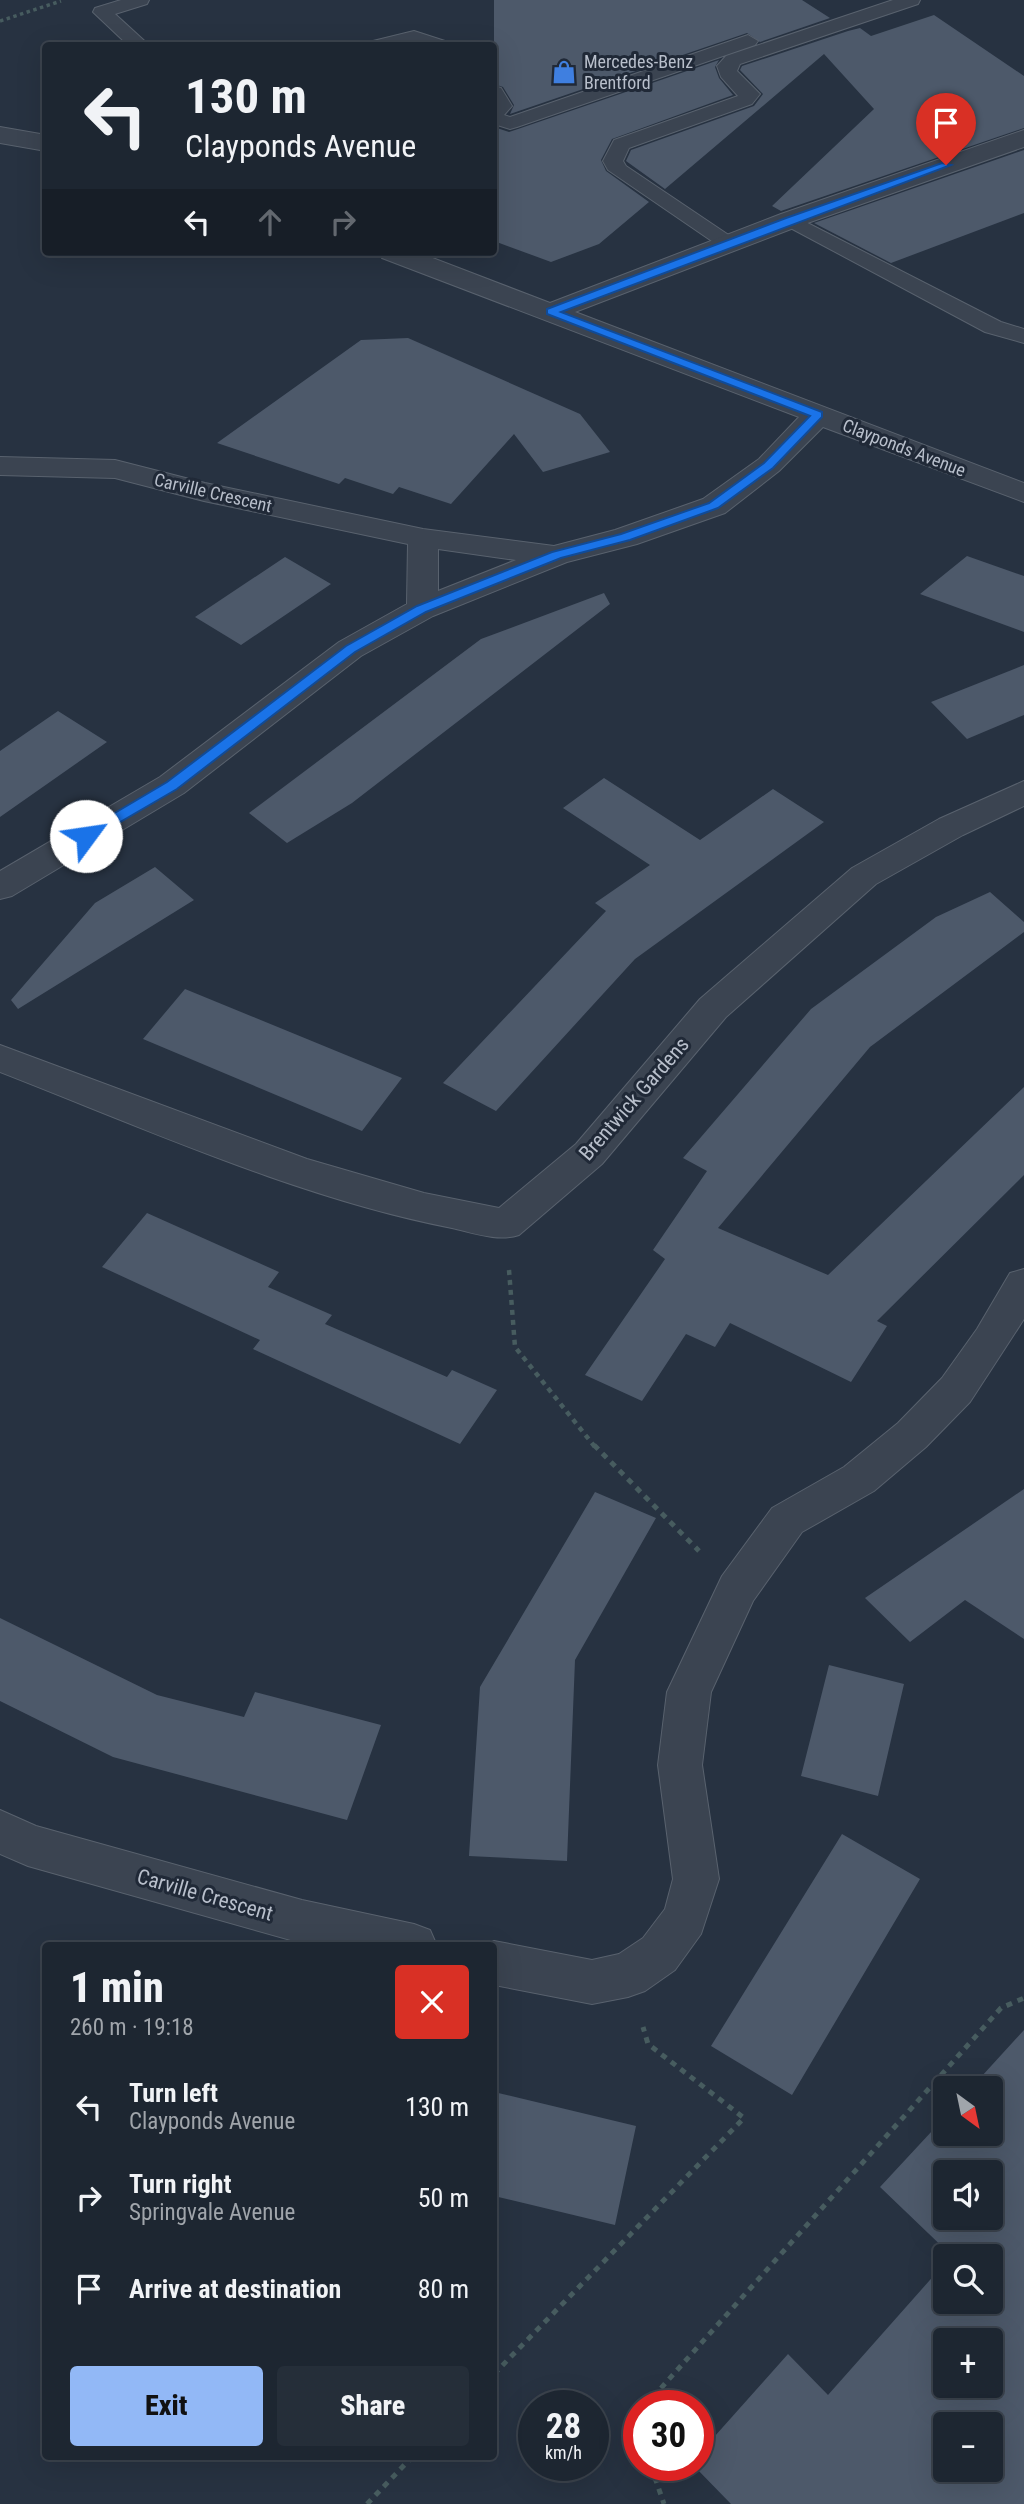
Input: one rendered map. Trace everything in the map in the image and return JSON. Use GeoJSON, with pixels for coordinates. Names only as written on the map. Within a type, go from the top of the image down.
{"type":"FeatureCollection","features":[{"type":"Feature","properties":{"kind":"street"},"geometry":{"type":"LineString","coordinates":[[0,135],[42,142]]}},
{"type":"Feature","properties":{"kind":"street"},"geometry":{"type":"LineString","coordinates":[[551,312],[790,220],[1024,138]]}},
{"type":"Feature","properties":{"kind":"street","name":"Clayponds Avenue"},"geometry":{"type":"LineString","coordinates":[[403,256],[1024,494]]}},
{"type":"Feature","properties":{"kind":"street"},"geometry":{"type":"LineString","coordinates":[[0,887],[172,785],[351,649],[422,609],[556,555],[626,537],[714,506],[769,465],[818,415]]}},
{"type":"Feature","properties":{"kind":"street","name":"Carville Crescent"},"geometry":{"type":"LineString","coordinates":[[0,466],[115,469],[204,492],[424,538],[556,555]]}},
{"type":"Feature","properties":{"kind":"street"},"geometry":{"type":"LineString","coordinates":[[422,609],[424,538]]}},
{"type":"Feature","properties":{"kind":"street","name":"Brentwick Gardens"},"geometry":{"type":"LineString","coordinates":[[506,1224],[589,1154],[713,1008],[864,876],[951,827],[1024,792]]}},
{"type":"Feature","properties":{"kind":"street"},"geometry":{"type":"LineString","coordinates":[[0,1058],[298,1171],[424,1208],[506,1224]]}},
{"type":"Feature","properties":{"kind":"street"},"geometry":{"type":"LineString","coordinates":[[497,1964],[592,1982],[628,1975],[659,1954],[685,1919],[696,1879],[680,1765],[689,1692],[737,1589],[787,1520],[859,1479],[912,1435],[956,1390],[991,1340],[1024,1284]]}},
{"type":"Feature","properties":{"kind":"street","name":"Carville Crescent"},"geometry":{"type":"LineString","coordinates":[[0,1831],[28,1845],[302,1922],[395,1942]]}},
{"type":"Feature","properties":{"kind":"lane"},"geometry":{"type":"LineString","coordinates":[[136,42],[102,12],[140,0]]}},
{"type":"Feature","properties":{"kind":"lane"},"geometry":{"type":"LineString","coordinates":[[729,244],[618,170],[613,161],[621,144],[745,100],[750,93],[728,73],[727,66],[733,60],[911,0]]}},
{"type":"Feature","properties":{"kind":"lane"},"geometry":{"type":"LineString","coordinates":[[497,119],[510,123],[783,29]]}},
{"type":"Feature","properties":{"kind":"lane"},"geometry":{"type":"LineString","coordinates":[[393,42],[414,37],[429,42]]}},
{"type":"Feature","properties":{"kind":"lane"},"geometry":{"type":"LineString","coordinates":[[790,220],[993,327],[1024,336]]}},
{"type":"Feature","properties":{"kind":"path"},"geometry":{"type":"LineString","coordinates":[[0,21],[65,0]]}},
{"type":"Feature","properties":{"kind":"path"},"geometry":{"type":"LineString","coordinates":[[506,1224],[515,1347],[595,1447],[737,1589]]}},
{"type":"Feature","properties":{"kind":"path"},"geometry":{"type":"LineString","coordinates":[[497,2371],[744,2118],[648,2045],[628,1975]]}},
{"type":"Feature","properties":{"kind":"path"},"geometry":{"type":"LineString","coordinates":[[659,2390],[1002,2008],[1024,1998]]}},
{"type":"Feature","properties":{"kind":"path"},"geometry":{"type":"LineString","coordinates":[[366,2504],[409,2460]]}},
{"type":"Feature","properties":{"kind":"path"},"geometry":{"type":"LineString","coordinates":[[656,2481],[664,2504]]}},
{"type":"Feature","properties":{"kind":"building"},"geometry":{"type":"Polygon","coordinates":[[[494,0],[802,0],[830,18],[760,42],[747,33],[510,114],[514,105],[503,87],[497,85],[497,42],[494,42],[494,0]]]}},
{"type":"Feature","properties":{"kind":"building"},"geometry":{"type":"Polygon","coordinates":[[[934,15],[1024,76],[1024,128],[781,211],[772,206],[874,109],[824,54],[665,189],[626,161],[631,150],[754,106],[763,94],[740,70],[742,66],[848,31],[860,28],[871,36],[934,15]]]}},
{"type":"Feature","properties":{"kind":"building"},"geometry":{"type":"Polygon","coordinates":[[[719,60],[715,67],[719,78],[733,95],[612,139],[601,160],[606,171],[649,202],[599,244],[551,262],[497,242],[497,128],[509,132],[719,60]]]}},
{"type":"Feature","properties":{"kind":"building"},"geometry":{"type":"Polygon","coordinates":[[[1024,150],[1024,213],[891,263],[814,223],[1024,150]]]}},
{"type":"Feature","properties":{"kind":"building"},"geometry":{"type":"Polygon","coordinates":[[[408,338],[580,414],[610,452],[543,472],[514,434],[451,504],[399,487],[393,494],[345,478],[339,484],[217,443],[361,340],[408,338]]]}},
{"type":"Feature","properties":{"kind":"building"},"geometry":{"type":"Polygon","coordinates":[[[967,556],[1024,576],[1024,632],[920,594],[967,556]]]}},
{"type":"Feature","properties":{"kind":"building"},"geometry":{"type":"Polygon","coordinates":[[[285,557],[331,584],[241,645],[195,617],[285,557]]]}},
{"type":"Feature","properties":{"kind":"building"},"geometry":{"type":"Polygon","coordinates":[[[604,593],[610,604],[352,803],[287,843],[249,813],[481,639],[604,593]]]}},
{"type":"Feature","properties":{"kind":"building"},"geometry":{"type":"Polygon","coordinates":[[[1024,665],[1024,715],[967,739],[931,702],[1024,665]]]}},
{"type":"Feature","properties":{"kind":"building"},"geometry":{"type":"Polygon","coordinates":[[[58,711],[107,742],[0,817],[0,751],[58,711]]]}},
{"type":"Feature","properties":{"kind":"building"},"geometry":{"type":"Polygon","coordinates":[[[604,778],[700,840],[773,789],[824,822],[635,959],[496,1111],[443,1083],[606,911],[595,903],[650,865],[563,808],[604,778]]]}},
{"type":"Feature","properties":{"kind":"building"},"geometry":{"type":"Polygon","coordinates":[[[155,867],[194,900],[18,1009],[11,1000],[95,903],[155,867]]]}},
{"type":"Feature","properties":{"kind":"building"},"geometry":{"type":"Polygon","coordinates":[[[990,892],[1024,922],[1024,932],[870,1047],[718,1228],[828,1275],[1024,1087],[1024,1175],[877,1321],[887,1326],[851,1382],[730,1323],[715,1347],[686,1334],[642,1401],[585,1375],[665,1259],[653,1250],[707,1171],[683,1158],[811,1009],[936,917],[990,892]]]}},
{"type":"Feature","properties":{"kind":"building"},"geometry":{"type":"Polygon","coordinates":[[[185,989],[402,1078],[362,1131],[143,1039],[185,989]]]}},
{"type":"Feature","properties":{"kind":"building"},"geometry":{"type":"Polygon","coordinates":[[[147,1213],[279,1272],[268,1287],[332,1315],[325,1324],[447,1377],[452,1370],[497,1390],[460,1444],[253,1349],[260,1340],[102,1267],[147,1213]]]}},
{"type":"Feature","properties":{"kind":"building"},"geometry":{"type":"Polygon","coordinates":[[[1024,1489],[1024,1639],[965,1600],[910,1642],[865,1598],[1024,1489]]]}},
{"type":"Feature","properties":{"kind":"building"},"geometry":{"type":"Polygon","coordinates":[[[595,1492],[656,1518],[575,1660],[567,1861],[469,1856],[480,1687],[595,1492]]]}},
{"type":"Feature","properties":{"kind":"building"},"geometry":{"type":"Polygon","coordinates":[[[0,1618],[157,1695],[244,1717],[255,1692],[381,1725],[347,1820],[113,1757],[0,1701],[0,1618]]]}},
{"type":"Feature","properties":{"kind":"building"},"geometry":{"type":"Polygon","coordinates":[[[829,1665],[904,1684],[878,1796],[801,1776],[829,1665]]]}},
{"type":"Feature","properties":{"kind":"building"},"geometry":{"type":"Polygon","coordinates":[[[842,1834],[920,1879],[792,2095],[711,2046],[842,1834]]]}},
{"type":"Feature","properties":{"kind":"building"},"geometry":{"type":"Polygon","coordinates":[[[1024,2030],[1024,2504],[731,2504],[709,2481],[714,2481],[714,2437],[788,2354],[828,2395],[933,2277],[933,2314],[1003,2314],[1003,2244],[939,2244],[880,2187],[933,2130],[933,2146],[1003,2146],[1003,2076],[982,2076],[1024,2030]]]}},
{"type":"Feature","properties":{"kind":"building"},"geometry":{"type":"Polygon","coordinates":[[[497,2093],[636,2126],[615,2225],[497,2197],[497,2093]]]}},
{"type":"Feature","properties":{"kind":"place","name":"Mercedes-Benz Brentford"},"geometry":{"type":"Point","coordinates":[564,72]}},
{"type":"Feature","properties":{"kind":"route"},"geometry":{"type":"LineString","coordinates":[[86,836],[172,785],[351,649],[422,609],[556,555],[626,537],[714,506],[769,465],[818,415],[551,312],[790,220],[946,165]]}}]}
